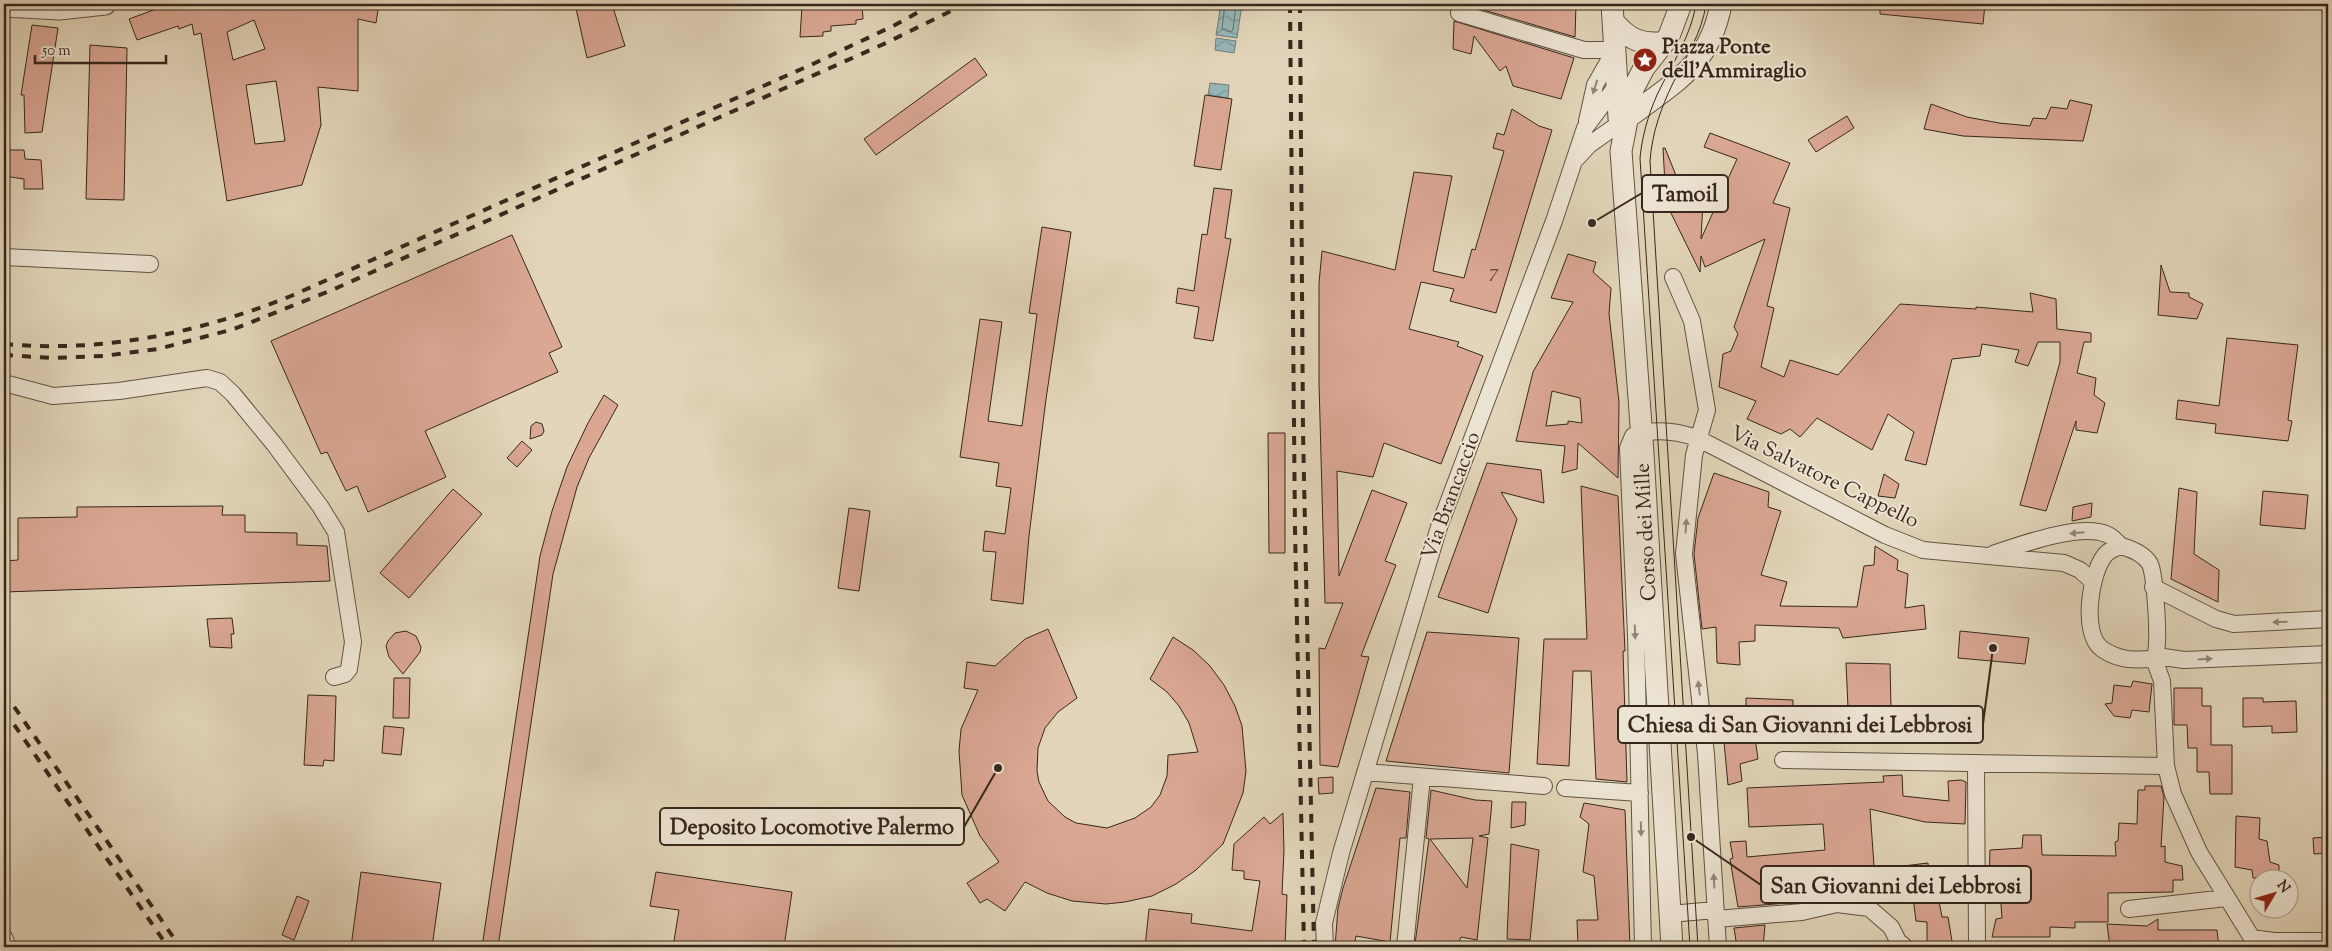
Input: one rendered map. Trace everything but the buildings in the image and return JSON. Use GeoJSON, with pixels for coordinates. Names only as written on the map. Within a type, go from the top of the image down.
{"type":"FeatureCollection","features":[{"type":"Feature","properties":{"kind":"street"},"geometry":{"type":"LineString","coordinates":[[4,6],[59,9],[105,4]]}},
{"type":"Feature","properties":{"kind":"street"},"geometry":{"type":"LineString","coordinates":[[1624,121],[1633,89],[1639,77],[1665,42],[1674,26],[1681,4]]}},
{"type":"Feature","properties":{"kind":"street"},"geometry":{"type":"LineString","coordinates":[[1574,162],[1589,145],[1673,84],[1694,64],[1711,40],[1721,4]]}},
{"type":"Feature","properties":{"kind":"street"},"geometry":{"type":"LineString","coordinates":[[1613,12],[1622,32],[1639,42],[1650,45],[1665,42]]}},
{"type":"Feature","properties":{"kind":"street"},"geometry":{"type":"LineString","coordinates":[[1613,12],[1618,85],[1624,121]]}},
{"type":"Feature","properties":{"kind":"street"},"geometry":{"type":"LineString","coordinates":[[1459,13],[1584,50],[1615,50]]}},
{"type":"Feature","properties":{"kind":"street"},"geometry":{"type":"LineString","coordinates":[[1585,128],[1595,85],[1615,50]]}},
{"type":"Feature","properties":{"kind":"street","name":"Via Brancaccio"},"geometry":{"type":"LineString","coordinates":[[1325,947],[1324,923],[1341,853],[1439,527],[1585,128],[1618,85]]}},
{"type":"Feature","properties":{"kind":"street","name":"Corso dei Mille"},"geometry":{"type":"LineString","coordinates":[[1624,121],[1621,151],[1641,433],[1672,947]]}},
{"type":"Feature","properties":{"kind":"street"},"geometry":{"type":"LineString","coordinates":[[4,257],[150,264]]}},
{"type":"Feature","properties":{"kind":"street"},"geometry":{"type":"LineString","coordinates":[[1672,277],[1692,321],[1706,410],[1698,438],[1689,493],[1684,554],[1706,754],[1718,947]]}},
{"type":"Feature","properties":{"kind":"street"},"geometry":{"type":"LineString","coordinates":[[4,383],[53,396],[119,391],[208,378],[214,379],[225,386],[274,444],[320,506],[336,532],[340,546],[353,642],[349,669],[345,674],[334,677]]}},
{"type":"Feature","properties":{"kind":"street"},"geometry":{"type":"LineString","coordinates":[[1641,433],[1633,436],[1628,448],[1640,793],[1643,947]]}},
{"type":"Feature","properties":{"kind":"street","name":"Via Salvatore Cappello"},"geometry":{"type":"LineString","coordinates":[[1641,433],[1680,433],[1698,438],[1885,535],[1923,550],[2064,563],[2080,570],[2093,582]]}},
{"type":"Feature","properties":{"kind":"street","name":"Via Salvatore Cappello"},"geometry":{"type":"LineString","coordinates":[[1991,555],[2055,535],[2079,532],[2108,534],[2121,546],[2141,555],[2150,565],[2153,587],[2155,658],[2162,681],[2166,766],[2173,794],[2199,852],[2252,942]]}},
{"type":"Feature","properties":{"kind":"street"},"geometry":{"type":"LineString","coordinates":[[2121,546],[2110,550],[2104,556],[2093,582],[2089,624],[2093,638],[2101,648],[2126,660],[2155,658],[2184,660],[2328,654]]}},
{"type":"Feature","properties":{"kind":"street"},"geometry":{"type":"LineString","coordinates":[[2153,587],[2216,619],[2234,624],[2328,619]]}},
{"type":"Feature","properties":{"kind":"street"},"geometry":{"type":"LineString","coordinates":[[1783,760],[2166,766]]}},
{"type":"Feature","properties":{"kind":"street"},"geometry":{"type":"LineString","coordinates":[[1976,763],[1977,947]]}},
{"type":"Feature","properties":{"kind":"street"},"geometry":{"type":"LineString","coordinates":[[1365,772],[1544,786]]}},
{"type":"Feature","properties":{"kind":"street"},"geometry":{"type":"LineString","coordinates":[[1405,947],[1422,777]]}},
{"type":"Feature","properties":{"kind":"street"},"geometry":{"type":"LineString","coordinates":[[1565,788],[1640,793]]}},
{"type":"Feature","properties":{"kind":"street"},"geometry":{"type":"LineString","coordinates":[[2129,909],[2226,898]]}},
{"type":"Feature","properties":{"kind":"street"},"geometry":{"type":"LineString","coordinates":[[1670,914],[1802,912],[1837,904],[1869,908],[1891,927],[1905,947]]}},
{"type":"Feature","properties":{"kind":"street"},"geometry":{"type":"LineString","coordinates":[[4,937],[8,947]]}},
{"type":"Feature","properties":{"kind":"street"},"geometry":{"type":"LineString","coordinates":[[2252,942],[2328,941]]}},
{"type":"Feature","properties":{"kind":"water"},"geometry":{"type":"Polygon","coordinates":[[[1221,4],[1242,4],[1237,38],[1216,35],[1221,4]]]}},
{"type":"Feature","properties":{"kind":"water"},"geometry":{"type":"Polygon","coordinates":[[[1216,38],[1236,41],[1234,53],[1215,50],[1216,38]]]}},
{"type":"Feature","properties":{"kind":"water"},"geometry":{"type":"Polygon","coordinates":[[[1210,83],[1229,85],[1228,98],[1208,95],[1210,83]]]}},
{"type":"Feature","properties":{"kind":"tram line"},"geometry":{"type":"LineString","coordinates":[[1690,947],[1640,158],[1651,110],[1690,28],[1696,4]]}},
{"type":"Feature","properties":{"kind":"tram line"},"geometry":{"type":"LineString","coordinates":[[1698,947],[1650,161],[1655,131],[1661,111],[1697,35],[1706,4]]}},
{"type":"Feature","properties":{"kind":"railway"},"geometry":{"type":"LineString","coordinates":[[4,344],[78,346],[115,343],[186,330],[256,309],[291,296],[815,63],[895,25],[933,4]]}},
{"type":"Feature","properties":{"kind":"railway"},"geometry":{"type":"LineString","coordinates":[[4,355],[53,358],[103,356],[158,349],[234,329],[332,290],[886,43],[965,4]]}},
{"type":"Feature","properties":{"kind":"railway"},"geometry":{"type":"LineString","coordinates":[[1290,4],[1295,530],[1304,947]]}},
{"type":"Feature","properties":{"kind":"railway"},"geometry":{"type":"LineString","coordinates":[[1300,4],[1303,432],[1314,947]]}},
{"type":"Feature","properties":{"kind":"railway"},"geometry":{"type":"LineString","coordinates":[[4,692],[180,947]]}},
{"type":"Feature","properties":{"kind":"railway"},"geometry":{"type":"LineString","coordinates":[[4,710],[168,947]]}},
{"type":"Feature","properties":{"kind":"place","name":"Piazza Ponte dell'Ammiraglio"},"geometry":{"type":"Point","coordinates":[1645,60]}},
{"type":"Feature","properties":{"kind":"place","name":"Tamoil"},"geometry":{"type":"Point","coordinates":[1592,223]}},
{"type":"Feature","properties":{"kind":"place","name":"Chiesa di San Giovanni dei Lebbrosi"},"geometry":{"type":"Point","coordinates":[1993,648]}},
{"type":"Feature","properties":{"kind":"place","name":"Deposito Locomotive Palermo"},"geometry":{"type":"Point","coordinates":[998,768]}},
{"type":"Feature","properties":{"kind":"place","name":"San Giovanni dei Lebbrosi"},"geometry":{"type":"Point","coordinates":[1691,837]}}]}
